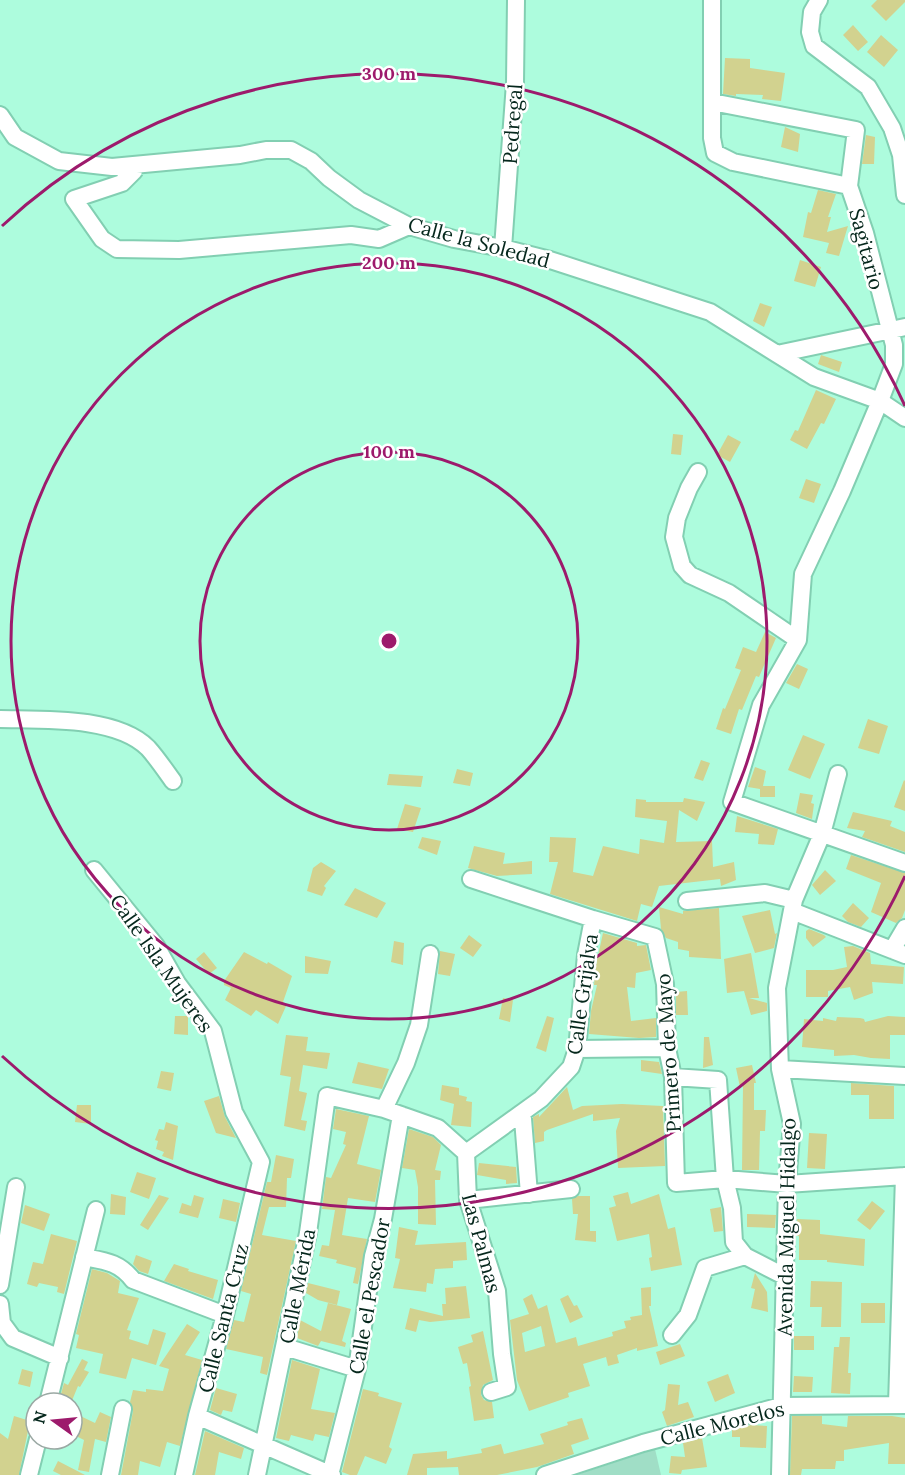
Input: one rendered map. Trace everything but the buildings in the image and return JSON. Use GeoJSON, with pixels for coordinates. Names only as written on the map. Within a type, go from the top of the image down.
{"type":"FeatureCollection","features":[{"type":"Feature","properties":{"kind":"street","name":"Pedregal"},"geometry":{"type":"LineString","coordinates":[[503,248],[515,83],[516,0]]}},
{"type":"Feature","properties":{"kind":"street"},"geometry":{"type":"LineString","coordinates":[[712,0],[712,102],[856,130],[849,186]]}},
{"type":"Feature","properties":{"kind":"street"},"geometry":{"type":"LineString","coordinates":[[819,0],[812,12],[810,32],[814,46],[868,87],[899,126],[905,195]]}},
{"type":"Feature","properties":{"kind":"street","name":"Sagitario"},"geometry":{"type":"LineString","coordinates":[[712,102],[712,138],[715,153],[733,162],[849,186],[897,329],[894,364],[880,401],[842,491],[803,574],[798,640]]}},
{"type":"Feature","properties":{"kind":"street","name":"Calle la Soledad"},"geometry":{"type":"LineString","coordinates":[[0,115],[15,137],[59,161],[112,167],[240,155],[266,150],[291,150],[311,161],[328,178],[359,200],[409,226],[454,239],[550,260],[710,312],[814,377],[880,401],[905,418]]}},
{"type":"Feature","properties":{"kind":"street"},"geometry":{"type":"LineString","coordinates":[[112,167],[134,171],[122,183],[74,199],[102,238],[117,249],[179,250],[351,235],[379,239],[409,226]]}},
{"type":"Feature","properties":{"kind":"street"},"geometry":{"type":"LineString","coordinates":[[777,354],[897,329]]}},
{"type":"Feature","properties":{"kind":"street"},"geometry":{"type":"LineString","coordinates":[[698,472],[677,518],[674,537],[682,566],[690,575],[729,593],[798,640],[761,705],[732,802],[905,863]]}},
{"type":"Feature","properties":{"kind":"street"},"geometry":{"type":"LineString","coordinates":[[0,719],[67,720],[115,728],[146,746],[173,781]]}},
{"type":"Feature","properties":{"kind":"street","name":"Avenida Miguel Hidalgo"},"geometry":{"type":"LineString","coordinates":[[780,1475],[787,1184],[792,1124],[780,1069],[777,987],[793,906],[822,834],[838,774]]}},
{"type":"Feature","properties":{"kind":"street","name":"Calle Isla Mujeres"},"geometry":{"type":"LineString","coordinates":[[94,870],[156,946],[177,983],[213,1031],[234,1112],[261,1162]]}},
{"type":"Feature","properties":{"kind":"street","name":"Primero de Mayo"},"geometry":{"type":"LineString","coordinates":[[471,879],[655,937],[665,984],[667,1048],[673,1077],[676,1183],[725,1179]]}},
{"type":"Feature","properties":{"kind":"street"},"geometry":{"type":"LineString","coordinates":[[687,901],[765,893],[899,953],[905,928]]}},
{"type":"Feature","properties":{"kind":"street","name":"Calle Grijalva"},"geometry":{"type":"LineString","coordinates":[[466,1153],[541,1099],[571,1067],[577,1049],[586,955],[593,919]]}},
{"type":"Feature","properties":{"kind":"street"},"geometry":{"type":"LineString","coordinates":[[430,954],[419,1025],[406,1063],[384,1109],[438,1128],[466,1153]]}},
{"type":"Feature","properties":{"kind":"street"},"geometry":{"type":"LineString","coordinates":[[577,1049],[667,1048]]}},
{"type":"Feature","properties":{"kind":"street"},"geometry":{"type":"LineString","coordinates":[[780,1069],[905,1076]]}},
{"type":"Feature","properties":{"kind":"street"},"geometry":{"type":"LineString","coordinates":[[673,1077],[718,1080],[725,1179],[732,1208],[734,1242],[746,1256],[784,1276]]}},
{"type":"Feature","properties":{"kind":"street","name":"Calle Mérida"},"geometry":{"type":"LineString","coordinates":[[257,1475],[308,1233],[327,1096],[384,1109]]}},
{"type":"Feature","properties":{"kind":"street"},"geometry":{"type":"LineString","coordinates":[[520,1114],[523,1119],[529,1194]]}},
{"type":"Feature","properties":{"kind":"street","name":"Calle el Pescador"},"geometry":{"type":"LineString","coordinates":[[331,1475],[357,1369],[373,1256],[383,1219],[401,1115]]}},
{"type":"Feature","properties":{"kind":"street","name":"Las Palmas"},"geometry":{"type":"LineString","coordinates":[[466,1153],[468,1200],[497,1291],[507,1388],[491,1392]]}},
{"type":"Feature","properties":{"kind":"street","name":"Calle Santa Cruz"},"geometry":{"type":"LineString","coordinates":[[184,1475],[261,1162]]}},
{"type":"Feature","properties":{"kind":"street"},"geometry":{"type":"LineString","coordinates":[[725,1179],[787,1184],[904,1176],[901,1405]]}},
{"type":"Feature","properties":{"kind":"street"},"geometry":{"type":"LineString","coordinates":[[0,1285],[16,1187]]}},
{"type":"Feature","properties":{"kind":"street"},"geometry":{"type":"LineString","coordinates":[[468,1200],[571,1189]]}},
{"type":"Feature","properties":{"kind":"street"},"geometry":{"type":"LineString","coordinates":[[51,1391],[96,1210]]}},
{"type":"Feature","properties":{"kind":"street"},"geometry":{"type":"LineString","coordinates":[[672,1335],[688,1315],[705,1268],[746,1256]]}},
{"type":"Feature","properties":{"kind":"street"},"geometry":{"type":"LineString","coordinates":[[84,1257],[108,1262],[124,1269],[133,1280],[225,1315]]}},
{"type":"Feature","properties":{"kind":"street"},"geometry":{"type":"LineString","coordinates":[[0,1304],[2,1323],[13,1338],[60,1358]]}},
{"type":"Feature","properties":{"kind":"street"},"geometry":{"type":"LineString","coordinates":[[285,1347],[357,1369]]}},
{"type":"Feature","properties":{"kind":"street","name":"Calle Morelos"},"geometry":{"type":"LineString","coordinates":[[545,1475],[643,1443],[781,1406],[901,1405]]}},
{"type":"Feature","properties":{"kind":"street"},"geometry":{"type":"LineString","coordinates":[[110,1475],[123,1409]]}},
{"type":"Feature","properties":{"kind":"street"},"geometry":{"type":"LineString","coordinates":[[198,1416],[331,1475]]}},
{"type":"Feature","properties":{"kind":"street"},"geometry":{"type":"LineString","coordinates":[[29,1475],[35,1451]]}},
{"type":"Feature","properties":{"kind":"green space"},"geometry":{"type":"Polygon","coordinates":[[[655,1449],[661,1475],[576,1475],[655,1449]]]}}]}
